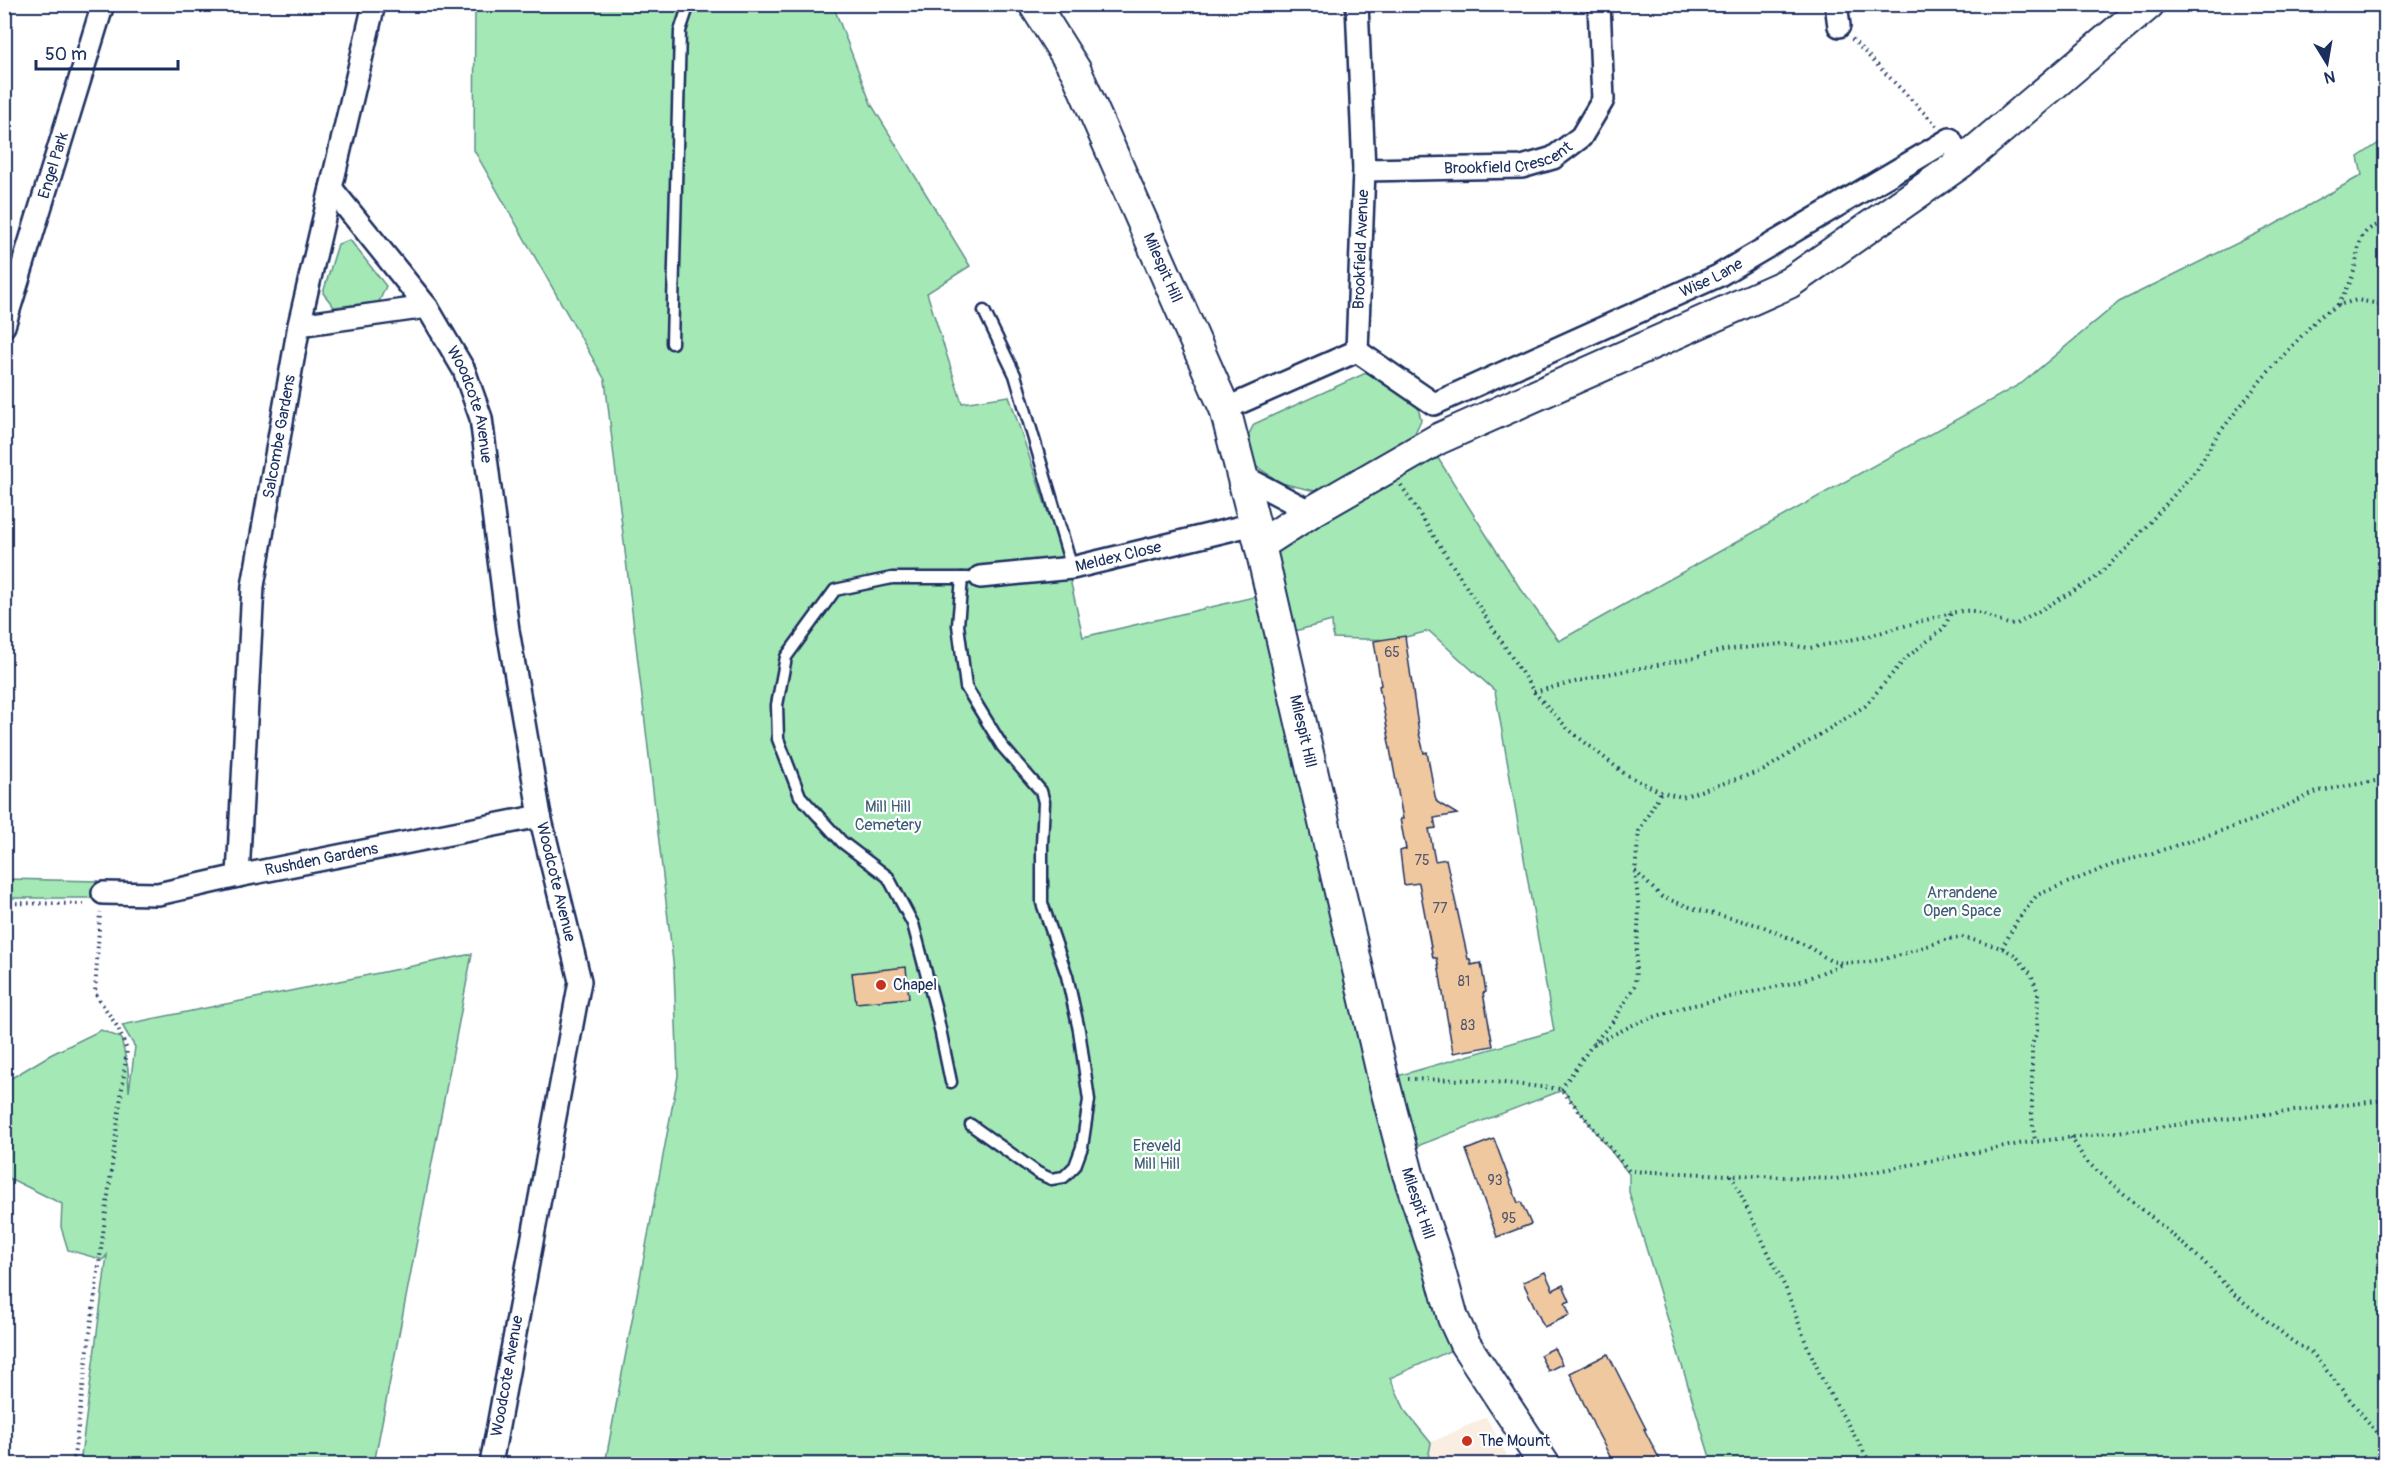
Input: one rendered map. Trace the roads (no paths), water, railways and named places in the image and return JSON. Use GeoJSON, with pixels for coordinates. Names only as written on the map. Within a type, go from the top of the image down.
{"type":"FeatureCollection","features":[{"type":"Feature","properties":{"kind":"street","name":"Engel Park"},"geometry":{"type":"LineString","coordinates":[[4,326],[103,4]]}},
{"type":"Feature","properties":{"kind":"street","name":"Salcombe Gardens"},"geometry":{"type":"LineString","coordinates":[[238,876],[253,586],[299,325],[374,4]]}},
{"type":"Feature","properties":{"kind":"street","name":"Milespit Hill"},"geometry":{"type":"LineString","coordinates":[[1034,4],[1076,71],[1225,409],[1257,534],[1383,1078],[1408,1174],[1436,1257],[1453,1318],[1465,1344],[1544,1464]]}},
{"type":"Feature","properties":{"kind":"street","name":"Brookfield Avenue"},"geometry":{"type":"LineString","coordinates":[[1357,4],[1364,170],[1357,351]]}},
{"type":"Feature","properties":{"kind":"street","name":"Brookfield Crescent"},"geometry":{"type":"LineString","coordinates":[[1364,170],[1522,167],[1553,158],[1581,137],[1603,100],[1599,4]]}},
{"type":"Feature","properties":{"kind":"street"},"geometry":{"type":"LineString","coordinates":[[1836,4],[1839,26]]}},
{"type":"Feature","properties":{"kind":"street","name":"Wise Lane"},"geometry":{"type":"LineString","coordinates":[[1257,534],[1311,512],[1438,439],[1789,283],[1956,151],[2149,4]]}},
{"type":"Feature","properties":{"kind":"street","name":"Wise Lane"},"geometry":{"type":"LineString","coordinates":[[1434,404],[1718,276],[1956,151]]}},
{"type":"Feature","properties":{"kind":"street","name":"Woodcote Avenue"},"geometry":{"type":"LineString","coordinates":[[331,188],[427,307],[464,370],[481,417],[508,630],[540,816],[580,981],[491,1464]]}},
{"type":"Feature","properties":{"kind":"street"},"geometry":{"type":"LineString","coordinates":[[299,325],[427,307]]}},
{"type":"Feature","properties":{"kind":"street"},"geometry":{"type":"LineString","coordinates":[[1225,409],[1357,351],[1434,404],[1438,439]]}},
{"type":"Feature","properties":{"kind":"street"},"geometry":{"type":"LineString","coordinates":[[1241,474],[1311,512]]}},
{"type":"Feature","properties":{"kind":"street","name":"Meldex Close"},"geometry":{"type":"LineString","coordinates":[[971,578],[1072,568],[1257,534]]}},
{"type":"Feature","properties":{"kind":"street","name":"Rushden Gardens"},"geometry":{"type":"LineString","coordinates":[[103,893],[158,894],[540,816]]}},
{"type":"Feature","properties":{"kind":"lane"},"geometry":{"type":"LineString","coordinates":[[672,343],[681,31],[689,4]]}},
{"type":"Feature","properties":{"kind":"lane"},"geometry":{"type":"LineString","coordinates":[[984,311],[1015,375],[1072,568]]}},
{"type":"Feature","properties":{"kind":"lane"},"geometry":{"type":"LineString","coordinates":[[951,1082],[913,924],[888,877],[842,842],[800,796],[778,739],[777,705],[786,657],[835,590],[892,578],[971,578],[957,625],[966,687],[1002,746],[1041,791],[1044,802],[1042,903],[1067,976],[1079,1030],[1089,1100],[1082,1147],[1075,1166],[1064,1177],[1051,1179],[1038,1173],[1015,1159],[971,1125]]}},
{"type":"Feature","properties":{"kind":"place","name":"Chapel"},"geometry":{"type":"Point","coordinates":[881,985]}},
{"type":"Feature","properties":{"kind":"place","name":"The Mount"},"geometry":{"type":"Point","coordinates":[1467,1441]}},
{"type":"Feature","properties":{"kind":"park label","name":"Mill Hill Cemetery"},"geometry":{"type":"Point","coordinates":[888,816]}},
{"type":"Feature","properties":{"kind":"park label","name":"Arrandene Open Space"},"geometry":{"type":"Point","coordinates":[1962,902]}},
{"type":"Feature","properties":{"kind":"park label","name":"Ereveld Mill Hill"},"geometry":{"type":"Point","coordinates":[1157,1155]}}]}
